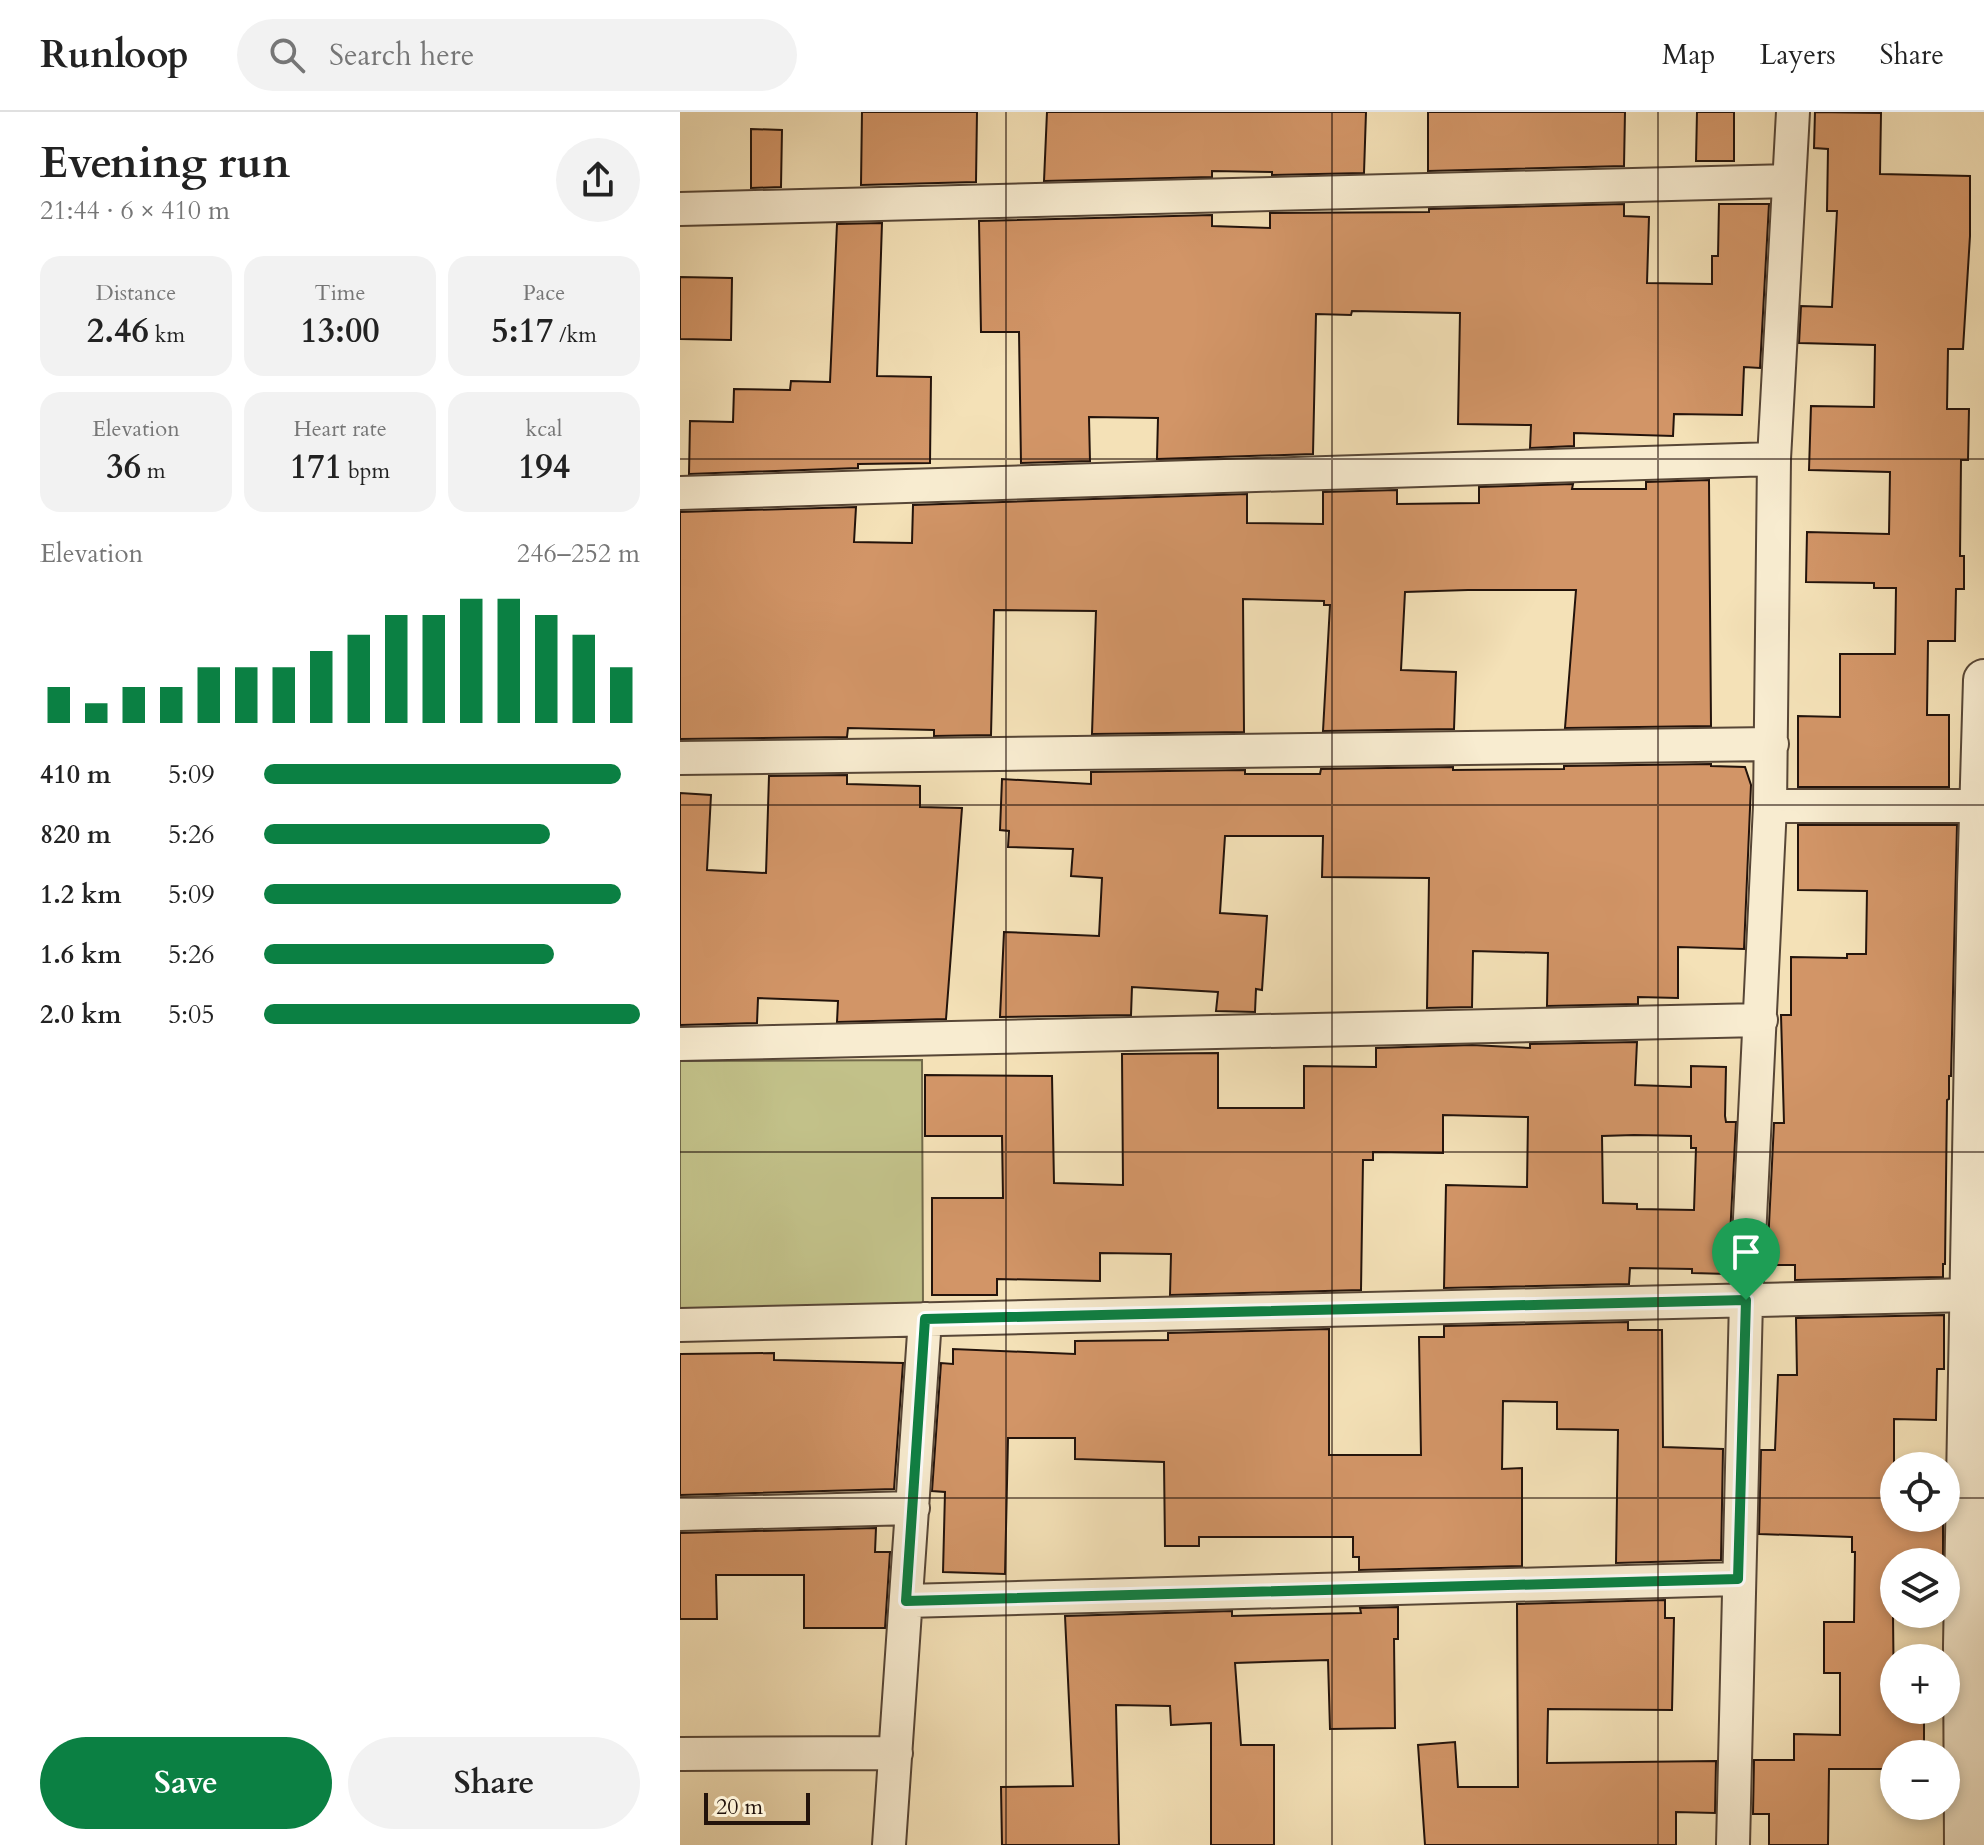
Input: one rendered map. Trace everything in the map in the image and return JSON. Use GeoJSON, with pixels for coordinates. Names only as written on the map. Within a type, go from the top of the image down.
{"type":"FeatureCollection","features":[{"type":"Feature","properties":{"kind":"street"},"geometry":{"type":"LineString","coordinates":[[1733,1845],[1746,1300],[1772,744],[1774,459],[1793,112]]}},
{"type":"Feature","properties":{"kind":"street"},"geometry":{"type":"LineString","coordinates":[[680,209],[1788,181]]}},
{"type":"Feature","properties":{"kind":"street"},"geometry":{"type":"LineString","coordinates":[[680,493],[1774,459]]}},
{"type":"Feature","properties":{"kind":"street"},"geometry":{"type":"LineString","coordinates":[[1965,1845],[1974,1646],[1971,1295],[1984,680]]}},
{"type":"Feature","properties":{"kind":"street"},"geometry":{"type":"LineString","coordinates":[[680,758],[1772,744]]}},
{"type":"Feature","properties":{"kind":"street"},"geometry":{"type":"LineString","coordinates":[[1770,806],[1982,806]]}},
{"type":"Feature","properties":{"kind":"street"},"geometry":{"type":"LineString","coordinates":[[680,1044],[1761,1020]]}},
{"type":"Feature","properties":{"kind":"street"},"geometry":{"type":"LineString","coordinates":[[680,1325],[1971,1295]]}},
{"type":"Feature","properties":{"kind":"street"},"geometry":{"type":"LineString","coordinates":[[889,1845],[925,1319]]}},
{"type":"Feature","properties":{"kind":"street"},"geometry":{"type":"LineString","coordinates":[[680,1514],[913,1508]]}},
{"type":"Feature","properties":{"kind":"street"},"geometry":{"type":"LineString","coordinates":[[906,1601],[1738,1579]]}},
{"type":"Feature","properties":{"kind":"street"},"geometry":{"type":"LineString","coordinates":[[680,1754],[896,1753]]}},
{"type":"Feature","properties":{"kind":"shaded area"},"geometry":{"type":"Polygon","coordinates":[[[922,1060],[923,1312],[680,1313],[680,1061],[922,1060]]]}},
{"type":"Feature","properties":{"kind":"building"},"geometry":{"type":"Polygon","coordinates":[[[862,112],[977,112],[976,182],[861,185],[862,112]]]}},
{"type":"Feature","properties":{"kind":"building"},"geometry":{"type":"Polygon","coordinates":[[[1047,112],[1366,112],[1364,173],[1272,175],[1272,172],[1212,171],[1212,177],[1044,181],[1047,112]]]}},
{"type":"Feature","properties":{"kind":"building"},"geometry":{"type":"Polygon","coordinates":[[[1428,112],[1625,112],[1624,166],[1428,171],[1428,112]]]}},
{"type":"Feature","properties":{"kind":"building"},"geometry":{"type":"Polygon","coordinates":[[[1697,112],[1734,112],[1734,161],[1696,161],[1697,112]]]}},
{"type":"Feature","properties":{"kind":"building"},"geometry":{"type":"Polygon","coordinates":[[[1815,112],[1881,113],[1880,174],[1970,176],[1970,236],[1963,349],[1948,349],[1947,409],[1969,409],[1968,460],[1961,460],[1960,556],[1964,556],[1964,589],[1956,589],[1955,641],[1928,641],[1927,715],[1949,715],[1949,787],[1798,787],[1798,716],[1840,717],[1840,654],[1895,654],[1896,588],[1874,588],[1874,583],[1806,582],[1807,532],[1889,534],[1890,472],[1809,470],[1811,406],[1874,407],[1875,345],[1799,343],[1801,306],[1832,307],[1837,211],[1827,211],[1828,149],[1814,148],[1815,112]]]}},
{"type":"Feature","properties":{"kind":"building"},"geometry":{"type":"Polygon","coordinates":[[[751,129],[782,130],[781,187],[751,188],[751,129]]]}},
{"type":"Feature","properties":{"kind":"building"},"geometry":{"type":"Polygon","coordinates":[[[1624,204],[1624,216],[1649,217],[1647,283],[1712,284],[1712,256],[1718,256],[1719,204],[1769,204],[1760,368],[1744,367],[1742,415],[1674,414],[1673,436],[1574,433],[1574,446],[1530,448],[1531,425],[1458,424],[1460,313],[1352,311],[1351,315],[1316,314],[1313,454],[1157,459],[1158,418],[1089,417],[1090,461],[1021,463],[1019,332],[981,332],[979,221],[1212,215],[1212,226],[1270,228],[1270,213],[1429,212],[1429,209],[1624,204]]]}},
{"type":"Feature","properties":{"kind":"building"},"geometry":{"type":"Polygon","coordinates":[[[882,223],[877,376],[931,377],[930,463],[689,474],[690,421],[733,422],[734,389],[790,390],[791,381],[830,382],[837,224],[882,223]]]}},
{"type":"Feature","properties":{"kind":"building"},"geometry":{"type":"Polygon","coordinates":[[[680,277],[732,278],[731,340],[680,339],[680,277]]]}},
{"type":"Feature","properties":{"kind":"building"},"geometry":{"type":"Polygon","coordinates":[[[1709,480],[1711,726],[1565,728],[1576,590],[1468,590],[1405,592],[1401,670],[1456,672],[1454,729],[1323,731],[1330,605],[1324,605],[1324,601],[1243,599],[1244,732],[1092,734],[1096,611],[994,610],[991,735],[934,736],[934,730],[848,728],[847,737],[680,739],[680,512],[856,507],[854,542],[912,543],[913,505],[1247,494],[1247,523],[1323,524],[1323,492],[1397,490],[1397,504],[1479,503],[1479,487],[1573,484],[1572,489],[1646,489],[1646,482],[1709,480]]]}},
{"type":"Feature","properties":{"kind":"building"},"geometry":{"type":"Polygon","coordinates":[[[1711,764],[1745,767],[1751,785],[1744,949],[1678,947],[1678,998],[1638,997],[1638,1004],[1547,1006],[1548,953],[1473,951],[1472,1007],[1427,1008],[1429,878],[1322,877],[1323,836],[1225,836],[1220,913],[1267,916],[1262,990],[1256,989],[1255,1012],[1216,1011],[1218,992],[1132,987],[1131,1015],[1000,1017],[1004,932],[1099,936],[1102,878],[1071,876],[1073,849],[1008,847],[1009,831],[1000,830],[1002,779],[1091,784],[1091,772],[1245,770],[1245,774],[1320,774],[1321,769],[1564,769],[1564,766],[1711,764]]]}},
{"type":"Feature","properties":{"kind":"building"},"geometry":{"type":"Polygon","coordinates":[[[847,775],[847,784],[920,786],[920,807],[962,808],[946,1019],[837,1022],[838,1001],[758,998],[757,1023],[680,1025],[680,793],[711,795],[707,870],[766,873],[769,776],[847,775]]]}},
{"type":"Feature","properties":{"kind":"building"},"geometry":{"type":"Polygon","coordinates":[[[1798,825],[1957,825],[1943,1277],[1795,1280],[1795,1265],[1767,1265],[1774,1123],[1784,1123],[1781,1015],[1791,1015],[1791,957],[1847,958],[1847,954],[1866,954],[1867,891],[1798,890],[1798,825]]]}},
{"type":"Feature","properties":{"kind":"building"},"geometry":{"type":"Polygon","coordinates":[[[1637,1042],[1635,1085],[1691,1087],[1691,1066],[1726,1067],[1726,1122],[1736,1122],[1728,1274],[1692,1273],[1692,1269],[1630,1268],[1629,1284],[1444,1288],[1446,1185],[1527,1187],[1528,1117],[1443,1115],[1443,1153],[1373,1152],[1373,1160],[1363,1160],[1361,1290],[1170,1295],[1171,1254],[1100,1253],[1100,1281],[997,1279],[997,1295],[932,1295],[932,1198],[1003,1198],[1002,1136],[925,1136],[925,1075],[1052,1076],[1054,1183],[1123,1185],[1122,1054],[1218,1053],[1218,1108],[1304,1108],[1304,1066],[1376,1067],[1376,1048],[1472,1045],[1530,1048],[1530,1044],[1637,1042]],[[1602,1136],[1603,1203],[1637,1204],[1637,1209],[1694,1210],[1696,1148],[1691,1148],[1691,1136],[1602,1136]]]}},
{"type":"Feature","properties":{"kind":"building"},"geometry":{"type":"Polygon","coordinates":[[[1944,1315],[1944,1369],[1937,1369],[1936,1420],[1894,1419],[1894,1452],[1880,1452],[1880,1532],[1943,1532],[1943,1548],[1880,1548],[1880,1628],[1893,1628],[1893,1644],[1880,1644],[1880,1724],[1924,1724],[1924,1740],[1880,1740],[1880,1769],[1829,1769],[1828,1845],[1769,1845],[1769,1814],[1753,1814],[1754,1760],[1794,1760],[1794,1734],[1840,1735],[1840,1673],[1824,1673],[1824,1622],[1854,1622],[1855,1552],[1852,1552],[1852,1537],[1759,1534],[1761,1450],[1775,1450],[1778,1375],[1797,1375],[1796,1318],[1944,1315]]]}},
{"type":"Feature","properties":{"kind":"building"},"geometry":{"type":"Polygon","coordinates":[[[1628,1322],[1628,1330],[1662,1330],[1663,1447],[1723,1449],[1721,1560],[1616,1563],[1618,1430],[1557,1429],[1557,1402],[1503,1401],[1502,1469],[1522,1468],[1522,1566],[1359,1570],[1359,1557],[1353,1557],[1353,1537],[1199,1537],[1199,1546],[1165,1546],[1164,1462],[1075,1459],[1075,1438],[1008,1438],[1005,1574],[943,1572],[945,1492],[932,1491],[941,1363],[953,1364],[953,1349],[1075,1354],[1075,1341],[1168,1340],[1168,1333],[1329,1329],[1329,1455],[1421,1455],[1419,1337],[1444,1337],[1444,1326],[1628,1322]]]}},
{"type":"Feature","properties":{"kind":"building"},"geometry":{"type":"Polygon","coordinates":[[[774,1353],[774,1360],[903,1363],[894,1489],[680,1495],[680,1354],[774,1353]]]}},
{"type":"Feature","properties":{"kind":"building"},"geometry":{"type":"Polygon","coordinates":[[[876,1528],[875,1552],[890,1552],[885,1628],[804,1628],[804,1575],[716,1575],[717,1619],[680,1619],[680,1533],[876,1528]]]}},
{"type":"Feature","properties":{"kind":"building"},"geometry":{"type":"Polygon","coordinates":[[[1665,1600],[1665,1618],[1674,1618],[1672,1710],[1548,1709],[1547,1763],[1716,1761],[1715,1813],[1676,1812],[1676,1845],[1425,1845],[1418,1745],[1455,1742],[1458,1787],[1518,1787],[1517,1604],[1665,1600]]]}},
{"type":"Feature","properties":{"kind":"building"},"geometry":{"type":"Polygon","coordinates":[[[1398,1607],[1398,1639],[1394,1639],[1395,1728],[1330,1729],[1328,1660],[1235,1663],[1241,1745],[1274,1745],[1274,1845],[1211,1845],[1211,1723],[1171,1725],[1170,1706],[1116,1705],[1119,1845],[1002,1845],[1001,1787],[1073,1786],[1065,1616],[1232,1611],[1232,1616],[1361,1613],[1360,1608],[1398,1607]]]}},
{"type":"Feature","properties":{"kind":"route"},"geometry":{"type":"LineString","coordinates":[[1746,1300],[1738,1579],[906,1601],[925,1319],[1746,1300]]}}]}
